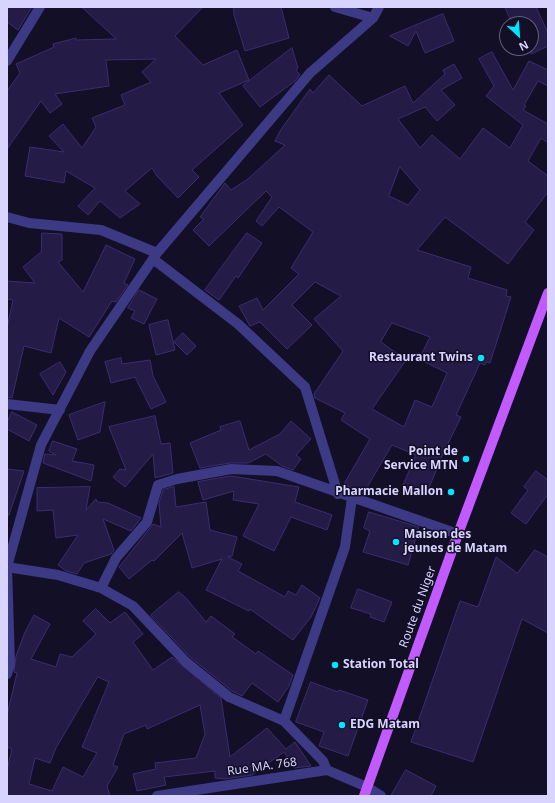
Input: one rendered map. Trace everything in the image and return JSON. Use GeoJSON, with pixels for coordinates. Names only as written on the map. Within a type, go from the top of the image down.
{"type":"FeatureCollection","features":[{"type":"Feature","properties":{"kind":"main road","name":"Route du Niger"},"geometry":{"type":"LineString","coordinates":[[366,792],[458,534],[548,293]]}},
{"type":"Feature","properties":{"kind":"street"},"geometry":{"type":"LineString","coordinates":[[7,61],[40,7]]}},
{"type":"Feature","properties":{"kind":"street"},"geometry":{"type":"LineString","coordinates":[[335,7],[373,18]]}},
{"type":"Feature","properties":{"kind":"street"},"geometry":{"type":"LineString","coordinates":[[7,674],[10,664],[7,567],[42,445],[90,351],[155,256],[310,73],[373,18],[380,7]]}},
{"type":"Feature","properties":{"kind":"street"},"geometry":{"type":"LineString","coordinates":[[7,217],[29,223],[101,230],[155,256],[238,324],[305,387],[338,494]]}},
{"type":"Feature","properties":{"kind":"street"},"geometry":{"type":"LineString","coordinates":[[7,404],[60,410]]}},
{"type":"Feature","properties":{"kind":"street"},"geometry":{"type":"LineString","coordinates":[[101,588],[116,558],[147,522],[158,485],[177,479],[231,469],[278,471],[338,494],[458,534]]}},
{"type":"Feature","properties":{"kind":"street"},"geometry":{"type":"LineString","coordinates":[[284,721],[345,547],[352,498]]}},
{"type":"Feature","properties":{"kind":"street"},"geometry":{"type":"LineString","coordinates":[[7,567],[58,575],[101,588],[133,606],[186,662],[229,696],[284,721],[323,761],[327,770],[366,792],[381,796]]}},
{"type":"Feature","properties":{"kind":"street","name":"Rue MA. 768"},"geometry":{"type":"LineString","coordinates":[[156,796],[327,770]]}},
{"type":"Feature","properties":{"kind":"building"},"geometry":{"type":"Polygon","coordinates":[[[7,7],[32,7],[18,30],[7,22],[7,7]]]}},
{"type":"Feature","properties":{"kind":"building"},"geometry":{"type":"Polygon","coordinates":[[[82,7],[203,7],[175,36],[203,65],[237,50],[249,80],[219,93],[243,125],[192,170],[199,177],[178,198],[157,176],[152,168],[125,191],[140,204],[120,218],[100,201],[88,215],[78,206],[95,188],[66,171],[64,183],[25,176],[30,147],[64,152],[49,136],[63,124],[82,148],[96,127],[92,118],[125,105],[121,95],[151,82],[142,72],[156,59],[106,60],[109,86],[55,94],[62,104],[50,113],[41,101],[7,149],[7,91],[20,73],[16,64],[54,47],[53,44],[76,38],[76,40],[116,39],[82,7]]]}},
{"type":"Feature","properties":{"kind":"building"},"geometry":{"type":"Polygon","coordinates":[[[234,7],[281,7],[289,38],[245,51],[234,15],[234,7]]]}},
{"type":"Feature","properties":{"kind":"building"},"geometry":{"type":"Polygon","coordinates":[[[505,7],[536,7],[548,33],[548,46],[539,50],[539,16],[509,16],[505,7]]]}},
{"type":"Feature","properties":{"kind":"building"},"geometry":{"type":"Polygon","coordinates":[[[443,14],[454,41],[425,53],[416,31],[408,46],[390,36],[443,14]]]}},
{"type":"Feature","properties":{"kind":"building"},"geometry":{"type":"Polygon","coordinates":[[[292,48],[298,68],[296,70],[300,75],[295,81],[260,107],[243,86],[292,48]]]}},
{"type":"Feature","properties":{"kind":"building"},"geometry":{"type":"Polygon","coordinates":[[[492,52],[513,90],[529,61],[548,70],[548,86],[538,81],[524,105],[526,106],[523,110],[548,124],[548,143],[541,138],[528,161],[548,176],[548,192],[525,222],[534,230],[508,264],[445,217],[417,250],[471,267],[468,278],[507,290],[506,296],[511,297],[490,363],[486,362],[485,365],[480,363],[456,415],[461,417],[443,454],[426,495],[403,485],[416,455],[392,445],[363,494],[344,484],[370,439],[341,420],[345,413],[315,398],[314,394],[343,351],[314,319],[341,296],[315,282],[292,305],[312,325],[287,349],[260,322],[250,326],[239,306],[257,298],[263,310],[299,274],[291,268],[313,232],[279,207],[262,226],[256,221],[272,197],[266,191],[209,246],[193,230],[204,219],[200,217],[225,183],[231,190],[248,179],[285,145],[275,141],[280,131],[310,89],[313,93],[329,75],[362,106],[405,86],[413,103],[445,74],[443,70],[454,64],[462,78],[441,90],[455,105],[437,121],[425,107],[398,119],[420,148],[432,135],[460,159],[483,128],[510,148],[523,125],[486,96],[494,86],[479,59],[492,52]],[[400,167],[389,196],[408,205],[420,190],[400,167]],[[392,323],[381,342],[406,360],[372,409],[404,427],[415,400],[432,407],[447,373],[419,359],[430,337],[392,323]]]}},
{"type":"Feature","properties":{"kind":"building"},"geometry":{"type":"Polygon","coordinates":[[[42,233],[62,234],[62,260],[58,262],[83,292],[106,245],[135,259],[124,283],[128,285],[116,302],[112,301],[89,337],[59,318],[51,353],[24,346],[12,398],[7,397],[7,328],[13,300],[7,299],[7,281],[35,283],[23,267],[41,252],[42,233]]]}},
{"type":"Feature","properties":{"kind":"building"},"geometry":{"type":"Polygon","coordinates":[[[247,233],[262,243],[238,278],[236,276],[219,300],[205,290],[247,233]]]}},
{"type":"Feature","properties":{"kind":"building"},"geometry":{"type":"Polygon","coordinates":[[[139,290],[157,299],[144,324],[131,318],[135,311],[128,308],[139,290]]]}},
{"type":"Feature","properties":{"kind":"building"},"geometry":{"type":"Polygon","coordinates":[[[168,320],[175,350],[156,355],[149,325],[168,320]]]}},
{"type":"Feature","properties":{"kind":"building"},"geometry":{"type":"Polygon","coordinates":[[[183,333],[196,346],[187,355],[174,342],[183,333]]]}},
{"type":"Feature","properties":{"kind":"building"},"geometry":{"type":"Polygon","coordinates":[[[121,358],[122,364],[150,360],[153,376],[166,402],[151,409],[135,377],[111,383],[105,362],[121,358]]]}},
{"type":"Feature","properties":{"kind":"building"},"geometry":{"type":"Polygon","coordinates":[[[60,362],[66,372],[53,395],[40,374],[60,362]]]}},
{"type":"Feature","properties":{"kind":"building"},"geometry":{"type":"Polygon","coordinates":[[[105,402],[100,432],[78,440],[69,415],[105,402]]]}},
{"type":"Feature","properties":{"kind":"building"},"geometry":{"type":"Polygon","coordinates":[[[12,412],[37,425],[29,441],[7,429],[7,423],[12,412]]]}},
{"type":"Feature","properties":{"kind":"building"},"geometry":{"type":"Polygon","coordinates":[[[155,416],[161,444],[170,443],[173,473],[155,478],[153,454],[125,487],[113,477],[120,469],[126,470],[109,427],[155,416]]]}},
{"type":"Feature","properties":{"kind":"building"},"geometry":{"type":"Polygon","coordinates":[[[240,421],[249,450],[280,434],[291,421],[311,439],[296,455],[301,459],[293,470],[282,466],[266,454],[248,463],[230,463],[200,468],[190,443],[221,430],[220,427],[240,421]]]}},
{"type":"Feature","properties":{"kind":"building"},"geometry":{"type":"Polygon","coordinates":[[[53,441],[77,449],[72,461],[94,465],[91,481],[43,463],[45,454],[56,455],[49,451],[53,441]]]}},
{"type":"Feature","properties":{"kind":"building"},"geometry":{"type":"Polygon","coordinates":[[[7,469],[24,471],[9,515],[7,515],[7,469]]]}},
{"type":"Feature","properties":{"kind":"building"},"geometry":{"type":"Polygon","coordinates":[[[536,471],[548,480],[548,494],[526,524],[511,513],[528,490],[524,487],[536,471]]]}},
{"type":"Feature","properties":{"kind":"building"},"geometry":{"type":"Polygon","coordinates":[[[231,476],[299,487],[295,502],[332,515],[327,530],[291,517],[274,551],[243,536],[259,504],[233,500],[234,491],[203,500],[198,482],[231,476]]]}},
{"type":"Feature","properties":{"kind":"building"},"geometry":{"type":"Polygon","coordinates":[[[90,487],[86,510],[96,499],[97,502],[108,503],[141,518],[131,531],[103,519],[114,550],[111,554],[84,563],[77,574],[66,571],[58,565],[78,535],[56,538],[53,510],[37,511],[37,488],[90,487]]]}},
{"type":"Feature","properties":{"kind":"building"},"geometry":{"type":"Polygon","coordinates":[[[174,487],[176,507],[206,502],[210,530],[237,537],[232,556],[228,557],[242,564],[238,571],[285,597],[288,591],[296,595],[302,585],[320,598],[311,617],[293,640],[250,609],[249,611],[206,590],[222,559],[192,568],[182,533],[154,561],[152,560],[129,579],[119,567],[153,524],[161,527],[159,503],[163,490],[174,487]]]}},
{"type":"Feature","properties":{"kind":"building"},"geometry":{"type":"Polygon","coordinates":[[[369,512],[419,527],[408,565],[363,552],[370,531],[364,528],[369,512]]]}},
{"type":"Feature","properties":{"kind":"building"},"geometry":{"type":"Polygon","coordinates":[[[535,550],[548,557],[548,633],[522,619],[473,762],[411,742],[460,601],[478,607],[496,557],[517,573],[535,550]]]}},
{"type":"Feature","properties":{"kind":"building"},"geometry":{"type":"Polygon","coordinates":[[[358,589],[392,602],[384,622],[370,617],[371,614],[351,608],[358,589]]]}},
{"type":"Feature","properties":{"kind":"building"},"geometry":{"type":"Polygon","coordinates":[[[179,592],[206,622],[211,616],[235,634],[232,637],[256,654],[258,651],[293,675],[289,686],[278,702],[252,683],[242,696],[232,691],[190,657],[152,617],[151,615],[179,592]]]}},
{"type":"Feature","properties":{"kind":"building"},"geometry":{"type":"Polygon","coordinates":[[[96,609],[110,623],[125,612],[143,634],[133,642],[153,670],[172,657],[221,698],[230,757],[267,728],[286,749],[295,742],[311,766],[294,768],[284,752],[252,775],[225,779],[215,778],[215,771],[164,777],[166,785],[137,791],[133,774],[156,769],[155,763],[196,758],[205,734],[200,705],[147,729],[146,725],[124,734],[113,765],[118,767],[107,786],[110,796],[7,796],[7,770],[12,749],[7,747],[7,715],[17,673],[14,672],[16,656],[25,632],[34,615],[50,624],[31,659],[56,667],[60,654],[72,657],[96,634],[83,621],[96,609]],[[98,677],[56,748],[50,763],[35,758],[29,784],[52,791],[63,767],[83,777],[97,753],[82,747],[109,682],[98,677]]]}},
{"type":"Feature","properties":{"kind":"building"},"geometry":{"type":"Polygon","coordinates":[[[311,682],[338,692],[339,690],[368,700],[348,756],[319,746],[324,732],[296,722],[311,682]]]}},
{"type":"Feature","properties":{"kind":"building"},"geometry":{"type":"Polygon","coordinates":[[[406,770],[436,786],[431,796],[391,796],[406,770]]]}},
{"type":"Feature","properties":{"kind":"place","name":"Restaurant Twins"},"geometry":{"type":"Point","coordinates":[481,358]}},
{"type":"Feature","properties":{"kind":"place","name":"Point de Service MTN"},"geometry":{"type":"Point","coordinates":[466,459]}},
{"type":"Feature","properties":{"kind":"place","name":"Pharmacie Mallon"},"geometry":{"type":"Point","coordinates":[451,492]}},
{"type":"Feature","properties":{"kind":"place","name":"Maison des jeunes de Matam"},"geometry":{"type":"Point","coordinates":[396,542]}},
{"type":"Feature","properties":{"kind":"place","name":"Station Total"},"geometry":{"type":"Point","coordinates":[335,665]}},
{"type":"Feature","properties":{"kind":"place","name":"EDG Matam"},"geometry":{"type":"Point","coordinates":[342,725]}}]}
